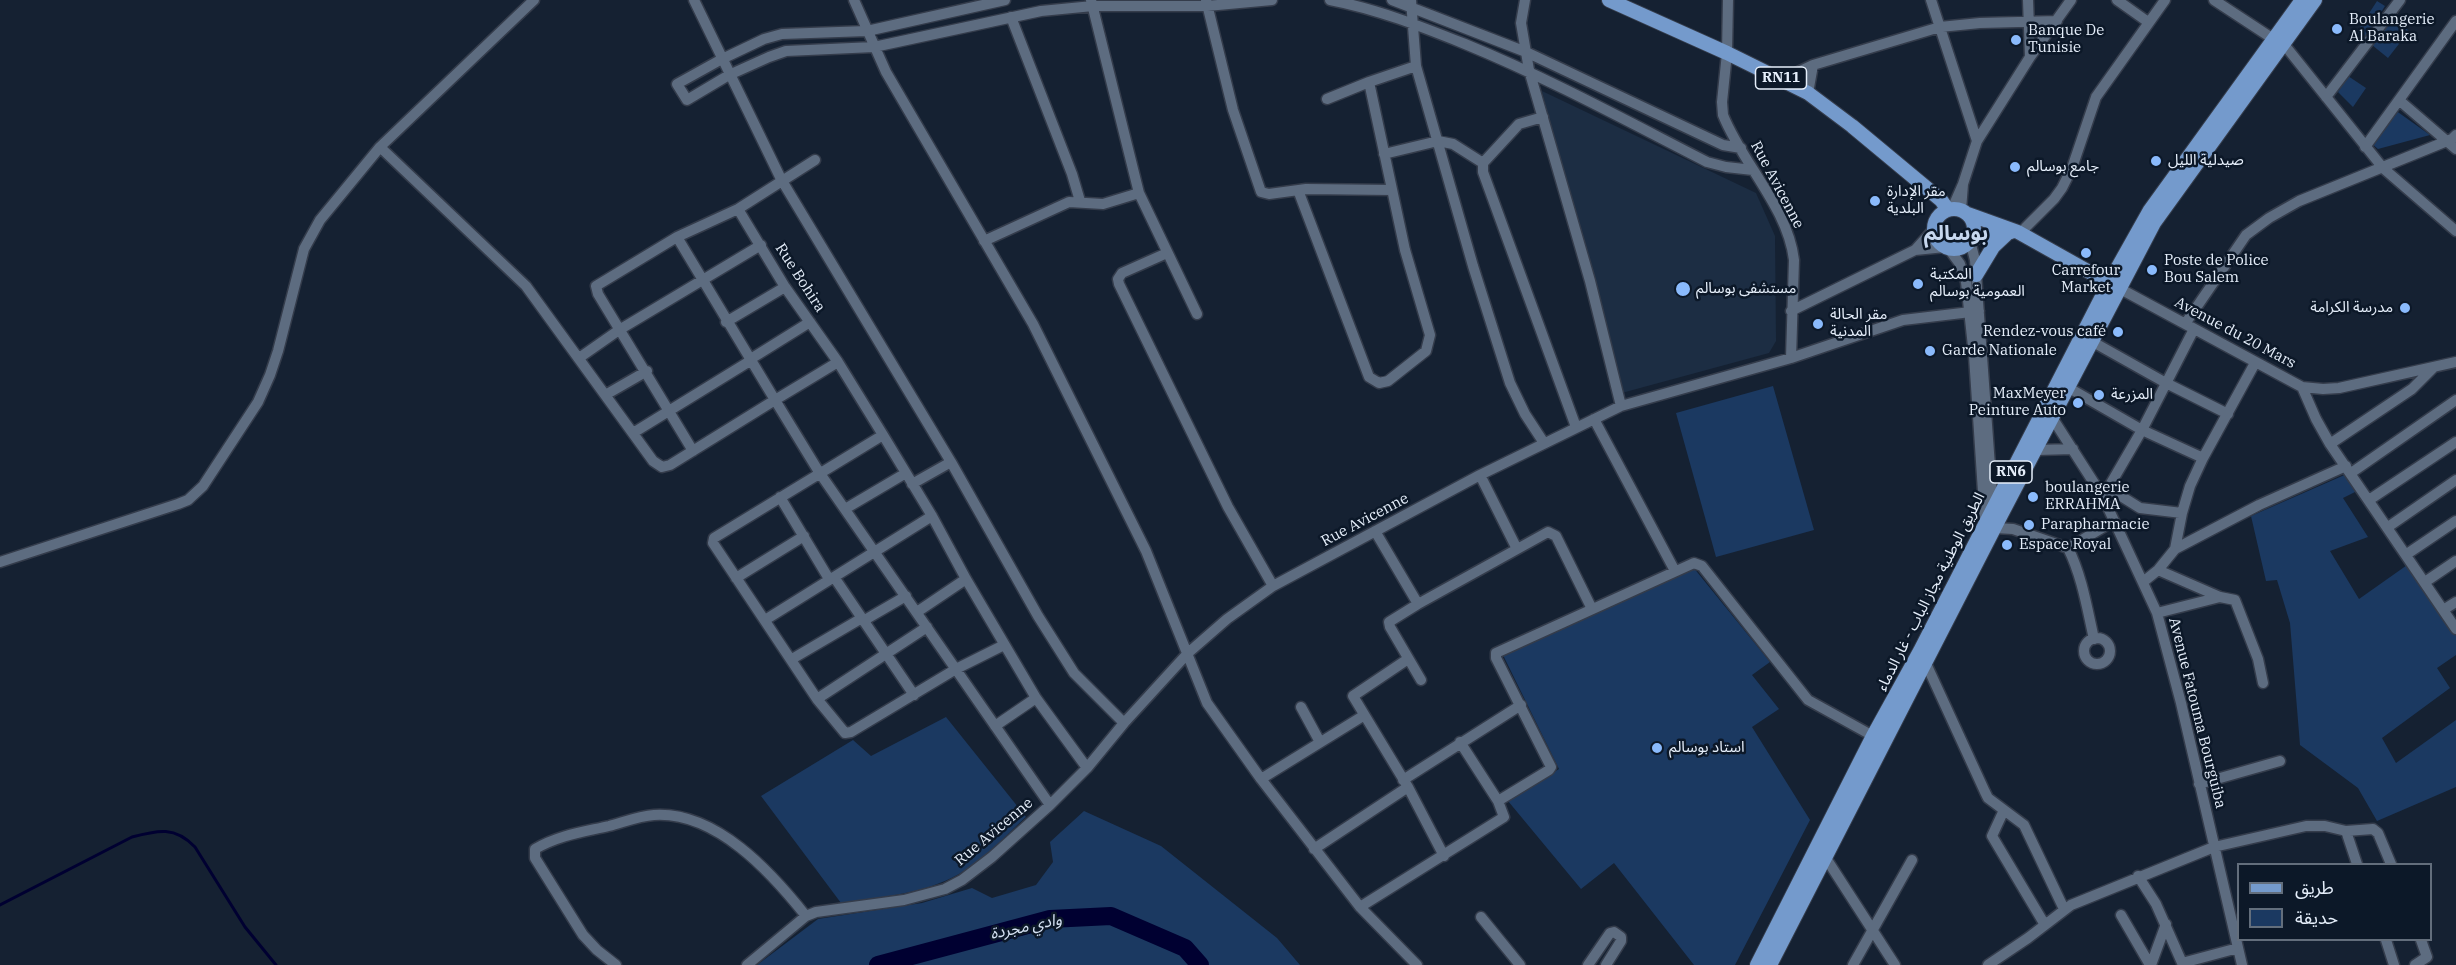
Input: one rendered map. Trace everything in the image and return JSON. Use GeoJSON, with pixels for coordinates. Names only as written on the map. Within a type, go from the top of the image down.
{"type":"FeatureCollection","features":[{"type":"Feature","properties":{"kind":"main road","name":"RN11"},"geometry":{"type":"LineString","coordinates":[[1609,0],[1783,79],[1808,93],[1852,126],[1953,212],[1973,223],[1971,240]]}},
{"type":"Feature","properties":{"kind":"main road","name":"الطريق الوطنية مجاز الباب - غار الدماء"},"geometry":{"type":"LineString","coordinates":[[2278,42],[2302,0]]}},
{"type":"Feature","properties":{"kind":"main road","name":"الطريق الوطنية مجاز الباب - غار الدماء"},"geometry":{"type":"LineString","coordinates":[[1757,965],[1822,851],[1923,658],[2115,286],[2150,210],[2278,42],[2314,0]]}},
{"type":"Feature","properties":{"kind":"main road","name":"Avenue du 20 Mars"},"geometry":{"type":"LineString","coordinates":[[1953,212],[2016,233],[2115,286]]}},
{"type":"Feature","properties":{"kind":"main road"},"geometry":{"type":"LineString","coordinates":[[1953,212],[1933,230],[1935,237],[1947,248],[1964,246],[1971,240],[2016,233]]}},
{"type":"Feature","properties":{"kind":"main road"},"geometry":{"type":"LineString","coordinates":[[1976,275],[1993,247],[2016,233]]}},
{"type":"Feature","properties":{"kind":"main road","name":"الطريق الوطنية مجاز الباب - غار الدماء"},"geometry":{"type":"LineString","coordinates":[[1997,511],[2037,450],[2093,342],[2115,286]]}},
{"type":"Feature","properties":{"kind":"main road","name":"الطريق الوطنية مجاز الباب - غار الدماء"},"geometry":{"type":"LineString","coordinates":[[1863,772],[1873,736],[1923,658]]}},
{"type":"Feature","properties":{"kind":"main road","name":"الطريق الوطنية مجاز الباب - غار الدماء"},"geometry":{"type":"LineString","coordinates":[[1770,965],[1822,851]]}},
{"type":"Feature","properties":{"kind":"street"},"geometry":{"type":"LineString","coordinates":[[0,561],[178,504],[188,500],[203,486],[252,411],[270,375],[299,265],[309,237],[332,204],[380,147],[534,0]]}},
{"type":"Feature","properties":{"kind":"street"},"geometry":{"type":"LineString","coordinates":[[694,0],[781,179],[951,462],[1063,657],[1074,673],[1124,723]]}},
{"type":"Feature","properties":{"kind":"street"},"geometry":{"type":"LineString","coordinates":[[854,0],[874,47],[920,133],[1033,324],[1141,541],[1207,703],[1261,779],[1360,907],[1417,965]]}},
{"type":"Feature","properties":{"kind":"street"},"geometry":{"type":"LineString","coordinates":[[1005,0],[867,31],[782,34],[764,39],[677,84],[687,100],[729,75],[786,51],[874,47],[1011,17],[1039,5],[1272,0]]}},
{"type":"Feature","properties":{"kind":"street"},"geometry":{"type":"LineString","coordinates":[[1330,0],[1365,7],[1413,22],[1529,70],[1707,162],[1754,170]]}},
{"type":"Feature","properties":{"kind":"street"},"geometry":{"type":"LineString","coordinates":[[1392,0],[1411,3],[1526,52],[1723,145],[1741,148]]}},
{"type":"Feature","properties":{"kind":"street"},"geometry":{"type":"LineString","coordinates":[[1525,0],[1521,23],[1529,70],[1590,281],[1621,406]]}},
{"type":"Feature","properties":{"kind":"street","name":"Rue Avicenne"},"geometry":{"type":"LineString","coordinates":[[747,965],[806,916],[816,912],[904,900],[945,889],[976,869],[1050,805],[1087,768],[1124,723],[1188,654],[1227,619],[1272,586],[1480,475],[1621,406],[1791,358],[1793,247],[1782,221],[1723,115],[1728,0]]}},
{"type":"Feature","properties":{"kind":"street"},"geometry":{"type":"LineString","coordinates":[[1931,0],[1977,141]]}},
{"type":"Feature","properties":{"kind":"street"},"geometry":{"type":"LineString","coordinates":[[2028,0],[2031,57]]}},
{"type":"Feature","properties":{"kind":"street"},"geometry":{"type":"LineString","coordinates":[[1953,212],[1977,141],[2070,0]]}},
{"type":"Feature","properties":{"kind":"street"},"geometry":{"type":"LineString","coordinates":[[2117,0],[2148,22]]}},
{"type":"Feature","properties":{"kind":"street"},"geometry":{"type":"LineString","coordinates":[[2016,233],[2046,207],[2062,188],[2072,168],[2096,97],[2165,0]]}},
{"type":"Feature","properties":{"kind":"street"},"geometry":{"type":"LineString","coordinates":[[2214,0],[2278,42],[2383,168],[2456,231]]}},
{"type":"Feature","properties":{"kind":"street"},"geometry":{"type":"LineString","coordinates":[[2326,97],[2400,0]]}},
{"type":"Feature","properties":{"kind":"street"},"geometry":{"type":"LineString","coordinates":[[1092,3],[1139,193],[1197,314]]}},
{"type":"Feature","properties":{"kind":"street"},"geometry":{"type":"LineString","coordinates":[[1206,3],[1233,110],[1259,187],[1264,194],[1298,190],[1392,190]]}},
{"type":"Feature","properties":{"kind":"street"},"geometry":{"type":"LineString","coordinates":[[1411,3],[1416,66],[1502,363],[1517,399],[1544,443]]}},
{"type":"Feature","properties":{"kind":"street"},"geometry":{"type":"LineString","coordinates":[[1011,17],[1072,174],[1080,201]]}},
{"type":"Feature","properties":{"kind":"street"},"geometry":{"type":"LineString","coordinates":[[1783,79],[1812,65],[1940,27],[2029,20],[2057,21]]}},
{"type":"Feature","properties":{"kind":"street"},"geometry":{"type":"LineString","coordinates":[[2365,147],[2456,21]]}},
{"type":"Feature","properties":{"kind":"street"},"geometry":{"type":"LineString","coordinates":[[1808,93],[1812,65]]}},
{"type":"Feature","properties":{"kind":"street"},"geometry":{"type":"LineString","coordinates":[[1327,99],[1416,66]]}},
{"type":"Feature","properties":{"kind":"street"},"geometry":{"type":"LineString","coordinates":[[1298,190],[1369,377],[1379,383],[1388,381],[1426,351],[1430,335],[1405,250],[1369,82]]}},
{"type":"Feature","properties":{"kind":"street"},"geometry":{"type":"LineString","coordinates":[[2400,101],[2451,138],[2456,149]]}},
{"type":"Feature","properties":{"kind":"street"},"geometry":{"type":"LineString","coordinates":[[1543,117],[1519,124],[1483,163],[1483,172],[1576,427]]}},
{"type":"Feature","properties":{"kind":"street"},"geometry":{"type":"LineString","coordinates":[[2182,513],[2140,508],[2105,493],[2142,430],[2166,383],[2189,327],[2246,235],[2269,218],[2299,201],[2451,138]]}},
{"type":"Feature","properties":{"kind":"street"},"geometry":{"type":"LineString","coordinates":[[1384,154],[1438,141],[1453,144],[1483,163]]}},
{"type":"Feature","properties":{"kind":"street"},"geometry":{"type":"LineString","coordinates":[[380,147],[526,286],[659,466],[670,465],[838,362]]}},
{"type":"Feature","properties":{"kind":"street"},"geometry":{"type":"LineString","coordinates":[[693,451],[596,291],[596,286],[677,237],[738,209],[781,179],[815,160]]}},
{"type":"Feature","properties":{"kind":"street"},"geometry":{"type":"LineString","coordinates":[[984,241],[1069,202],[1103,204],[1139,193]]}},
{"type":"Feature","properties":{"kind":"street","name":"Rue Bohira"},"geometry":{"type":"LineString","coordinates":[[738,209],[785,287],[838,362],[883,435],[1036,698],[1087,768]]}},
{"type":"Feature","properties":{"kind":"street"},"geometry":{"type":"LineString","coordinates":[[1791,311],[1915,250],[1933,230]]}},
{"type":"Feature","properties":{"kind":"street"},"geometry":{"type":"LineString","coordinates":[[677,237],[749,361],[819,472],[1050,805]]}},
{"type":"Feature","properties":{"kind":"street"},"geometry":{"type":"LineString","coordinates":[[1971,240],[1976,275],[1974,311],[1990,525],[2068,548],[2075,562],[2094,639]]}},
{"type":"Feature","properties":{"kind":"street"},"geometry":{"type":"LineString","coordinates":[[579,357],[761,245]]}},
{"type":"Feature","properties":{"kind":"street"},"geometry":{"type":"LineString","coordinates":[[1915,250],[1947,248],[1964,273],[1974,311],[1997,511],[2013,530]]}},
{"type":"Feature","properties":{"kind":"street"},"geometry":{"type":"LineString","coordinates":[[1167,254],[1122,273],[1118,279],[1228,507],[1272,586]]}},
{"type":"Feature","properties":{"kind":"street","name":"Avenue du 20 Mars"},"geometry":{"type":"LineString","coordinates":[[2115,286],[2302,387],[2339,388],[2456,362]]}},
{"type":"Feature","properties":{"kind":"street"},"geometry":{"type":"LineString","coordinates":[[726,322],[785,287]]}},
{"type":"Feature","properties":{"kind":"street"},"geometry":{"type":"LineString","coordinates":[[1791,358],[1903,320],[1974,311]]}},
{"type":"Feature","properties":{"kind":"street"},"geometry":{"type":"LineString","coordinates":[[633,433],[810,322]]}},
{"type":"Feature","properties":{"kind":"street"},"geometry":{"type":"LineString","coordinates":[[2093,342],[2166,383],[2228,414]]}},
{"type":"Feature","properties":{"kind":"street"},"geometry":{"type":"LineString","coordinates":[[2175,549],[2182,513],[2203,458],[2255,363]]}},
{"type":"Feature","properties":{"kind":"street"},"geometry":{"type":"LineString","coordinates":[[2330,444],[2412,389],[2433,368]]}},
{"type":"Feature","properties":{"kind":"street"},"geometry":{"type":"LineString","coordinates":[[607,394],[646,371]]}},
{"type":"Feature","properties":{"kind":"street"},"geometry":{"type":"LineString","coordinates":[[2302,387],[2330,444],[2456,628]]}},
{"type":"Feature","properties":{"kind":"street"},"geometry":{"type":"LineString","coordinates":[[2069,388],[2142,430],[2203,458]]}},
{"type":"Feature","properties":{"kind":"street"},"geometry":{"type":"LineString","coordinates":[[2143,582],[2158,570],[2175,549],[2250,509],[2348,469],[2456,400]]}},
{"type":"Feature","properties":{"kind":"street"},"geometry":{"type":"LineString","coordinates":[[1594,419],[1675,571]]}},
{"type":"Feature","properties":{"kind":"street","name":"Avenue Fatouma Bourguiba"},"geometry":{"type":"LineString","coordinates":[[2053,419],[2105,493],[2114,521],[2157,613],[2181,703],[2242,965]]}},
{"type":"Feature","properties":{"kind":"street"},"geometry":{"type":"LineString","coordinates":[[883,435],[819,472],[713,540],[817,699],[842,731],[848,733],[956,669],[1004,645]]}},
{"type":"Feature","properties":{"kind":"street"},"geometry":{"type":"LineString","coordinates":[[2369,500],[2456,442]]}},
{"type":"Feature","properties":{"kind":"street"},"geometry":{"type":"LineString","coordinates":[[2037,450],[2073,449]]}},
{"type":"Feature","properties":{"kind":"street"},"geometry":{"type":"LineString","coordinates":[[912,484],[951,462]]}},
{"type":"Feature","properties":{"kind":"street"},"geometry":{"type":"LineString","coordinates":[[845,509],[906,473]]}},
{"type":"Feature","properties":{"kind":"street"},"geometry":{"type":"LineString","coordinates":[[1480,475],[1517,549]]}},
{"type":"Feature","properties":{"kind":"street"},"geometry":{"type":"LineString","coordinates":[[2388,527],[2456,480]]}},
{"type":"Feature","properties":{"kind":"street"},"geometry":{"type":"LineString","coordinates":[[780,497],[831,578],[914,695]]}},
{"type":"Feature","properties":{"kind":"street"},"geometry":{"type":"LineString","coordinates":[[765,620],[932,516]]}},
{"type":"Feature","properties":{"kind":"street"},"geometry":{"type":"LineString","coordinates":[[2068,548],[2114,521]]}},
{"type":"Feature","properties":{"kind":"street"},"geometry":{"type":"LineString","coordinates":[[2407,554],[2456,521]]}},
{"type":"Feature","properties":{"kind":"street"},"geometry":{"type":"LineString","coordinates":[[1375,531],[1418,604]]}},
{"type":"Feature","properties":{"kind":"street"},"geometry":{"type":"LineString","coordinates":[[1421,680],[1389,622],[1548,532],[1554,533],[1592,609]]}},
{"type":"Feature","properties":{"kind":"street"},"geometry":{"type":"LineString","coordinates":[[736,578],[804,536]]}},
{"type":"Feature","properties":{"kind":"street"},"geometry":{"type":"LineString","coordinates":[[2425,582],[2456,561]]}},
{"type":"Feature","properties":{"kind":"street"},"geometry":{"type":"LineString","coordinates":[[1498,801],[1551,769],[1496,658],[1496,652],[1694,563],[1702,566],[1808,700],[1873,736]]}},
{"type":"Feature","properties":{"kind":"street"},"geometry":{"type":"LineString","coordinates":[[2158,570],[2220,597],[2232,598],[2237,602],[2261,667],[2263,683]]}},
{"type":"Feature","properties":{"kind":"street"},"geometry":{"type":"LineString","coordinates":[[917,612],[966,579]]}},
{"type":"Feature","properties":{"kind":"street"},"geometry":{"type":"LineString","coordinates":[[792,659],[906,596]]}},
{"type":"Feature","properties":{"kind":"street"},"geometry":{"type":"LineString","coordinates":[[2157,613],[2220,597]]}},
{"type":"Feature","properties":{"kind":"street"},"geometry":{"type":"LineString","coordinates":[[2444,610],[2456,602]]}},
{"type":"Feature","properties":{"kind":"street"},"geometry":{"type":"LineString","coordinates":[[817,699],[927,627]]}},
{"type":"Feature","properties":{"kind":"street"},"geometry":{"type":"LineString","coordinates":[[1923,658],[1985,792],[2024,825],[2064,909]]}},
{"type":"Feature","properties":{"kind":"street"},"geometry":{"type":"LineString","coordinates":[[1408,659],[1354,694],[1354,699],[1405,783],[1444,856]]}},
{"type":"Feature","properties":{"kind":"street"},"geometry":{"type":"LineString","coordinates":[[995,726],[1036,698]]}},
{"type":"Feature","properties":{"kind":"street"},"geometry":{"type":"LineString","coordinates":[[1314,849],[1460,742],[1521,705]]}},
{"type":"Feature","properties":{"kind":"street"},"geometry":{"type":"LineString","coordinates":[[1301,707],[1320,742]]}},
{"type":"Feature","properties":{"kind":"street"},"geometry":{"type":"LineString","coordinates":[[1261,779],[1363,716]]}},
{"type":"Feature","properties":{"kind":"street"},"geometry":{"type":"LineString","coordinates":[[1360,907],[1504,817],[1498,801],[1460,742]]}},
{"type":"Feature","properties":{"kind":"street"},"geometry":{"type":"LineString","coordinates":[[2199,784],[2280,761]]}},
{"type":"Feature","properties":{"kind":"street"},"geometry":{"type":"LineString","coordinates":[[2004,810],[1992,836],[2045,926]]}},
{"type":"Feature","properties":{"kind":"street"},"geometry":{"type":"LineString","coordinates":[[616,965],[583,935],[535,858],[535,849],[566,834],[647,816],[682,818],[704,825],[720,834],[755,861],[781,886],[806,916]]}},
{"type":"Feature","properties":{"kind":"street"},"geometry":{"type":"LineString","coordinates":[[1988,965],[2045,926],[2064,909],[2138,876],[2214,847],[2306,826],[2325,826],[2346,831],[2376,831],[2391,863]]}},
{"type":"Feature","properties":{"kind":"street"},"geometry":{"type":"LineString","coordinates":[[2346,831],[2356,863]]}},
{"type":"Feature","properties":{"kind":"street"},"geometry":{"type":"LineString","coordinates":[[1822,851],[1895,965]]}},
{"type":"Feature","properties":{"kind":"street"},"geometry":{"type":"LineString","coordinates":[[1853,965],[1912,860]]}},
{"type":"Feature","properties":{"kind":"street"},"geometry":{"type":"LineString","coordinates":[[2138,876],[2166,924],[2183,964],[2238,948]]}},
{"type":"Feature","properties":{"kind":"street"},"geometry":{"type":"LineString","coordinates":[[2121,915],[2151,965]]}},
{"type":"Feature","properties":{"kind":"street"},"geometry":{"type":"LineString","coordinates":[[1480,917],[1520,965]]}},
{"type":"Feature","properties":{"kind":"street"},"geometry":{"type":"LineString","coordinates":[[2151,965],[2166,924]]}},
{"type":"Feature","properties":{"kind":"street"},"geometry":{"type":"LineString","coordinates":[[1588,965],[1610,933],[1614,932],[1621,937],[1622,941],[1606,965]]}},
{"type":"Feature","properties":{"kind":"street"},"geometry":{"type":"LineString","coordinates":[[2387,941],[2394,965]]}},
{"type":"Feature","properties":{"kind":"street"},"geometry":{"type":"LineString","coordinates":[[2415,965],[2427,957],[2422,941]]}},
{"type":"Feature","properties":{"kind":"shaded area","name":"مستشفى بوسالم"},"geometry":{"type":"Polygon","coordinates":[[[1542,91],[1756,193],[1775,236],[1776,341],[1769,353],[1618,394],[1542,91]]]}},
{"type":"Feature","properties":{"kind":"green space"},"geometry":{"type":"Polygon","coordinates":[[[2377,1],[2385,6],[2363,41],[2355,35],[2377,1]]]}},
{"type":"Feature","properties":{"kind":"green space"},"geometry":{"type":"Polygon","coordinates":[[[2392,17],[2409,31],[2388,58],[2372,45],[2392,17]]]}},
{"type":"Feature","properties":{"kind":"green space"},"geometry":{"type":"Polygon","coordinates":[[[2348,76],[2366,88],[2353,107],[2338,92],[2348,76]]]}},
{"type":"Feature","properties":{"kind":"green space"},"geometry":{"type":"Polygon","coordinates":[[[2395,110],[2430,135],[2378,149],[2372,144],[2395,110]]]}},
{"type":"Feature","properties":{"kind":"green space"},"geometry":{"type":"Polygon","coordinates":[[[1773,386],[1814,530],[1716,557],[1676,413],[1773,386]]]}},
{"type":"Feature","properties":{"kind":"green space"},"geometry":{"type":"Polygon","coordinates":[[[2349,473],[2359,490],[2343,498],[2368,537],[2330,551],[2359,599],[2410,563],[2456,635],[2456,655],[2437,668],[2450,688],[2382,738],[2396,763],[2456,720],[2456,787],[2377,821],[2358,788],[2300,745],[2290,623],[2277,580],[2266,581],[2251,516],[2349,473]]]}},
{"type":"Feature","properties":{"kind":"green space","name":"استاد بوسالم"},"geometry":{"type":"Polygon","coordinates":[[[1693,567],[1770,662],[1752,675],[1779,709],[1752,727],[1810,820],[1735,965],[1694,965],[1614,863],[1581,889],[1508,801],[1559,769],[1503,655],[1693,567]]]}},
{"type":"Feature","properties":{"kind":"green space"},"geometry":{"type":"Polygon","coordinates":[[[946,717],[1026,817],[977,862],[945,881],[902,894],[841,903],[761,796],[853,740],[871,756],[946,717]]]}},
{"type":"Feature","properties":{"kind":"green space"},"geometry":{"type":"Polygon","coordinates":[[[1084,811],[1161,846],[1277,938],[1300,965],[757,965],[818,919],[922,903],[972,888],[992,898],[1036,885],[1053,862],[1050,842],[1084,811]]]}},
{"type":"Feature","properties":{"kind":"waterway"},"geometry":{"type":"LineString","coordinates":[[0,905],[132,837],[158,832],[173,833],[188,840],[195,847],[245,927],[276,965]]}},
{"type":"Feature","properties":{"kind":"waterway","name":"وادي مجردة"},"geometry":{"type":"LineString","coordinates":[[878,965],[1050,919],[1111,916],[1185,948],[1200,965]]}},
{"type":"Feature","properties":{"kind":"place","name":"Boulangerie Al Baraka"},"geometry":{"type":"Point","coordinates":[2337,29]}},
{"type":"Feature","properties":{"kind":"place","name":"Banque De Tunisie"},"geometry":{"type":"Point","coordinates":[2016,40]}},
{"type":"Feature","properties":{"kind":"place","name":"صيدلية الليل"},"geometry":{"type":"Point","coordinates":[2156,161]}},
{"type":"Feature","properties":{"kind":"place","name":"جامع بوسالم"},"geometry":{"type":"Point","coordinates":[2015,167]}},
{"type":"Feature","properties":{"kind":"place","name":"مقر الإدارة البلدية"},"geometry":{"type":"Point","coordinates":[1875,201]}},
{"type":"Feature","properties":{"kind":"place","name":"Carrefour Market"},"geometry":{"type":"Point","coordinates":[2086,253]}},
{"type":"Feature","properties":{"kind":"place","name":"Poste de Police Bou Salem"},"geometry":{"type":"Point","coordinates":[2152,270]}},
{"type":"Feature","properties":{"kind":"place","name":"المكتبة العمومية بوسالم"},"geometry":{"type":"Point","coordinates":[1918,284]}},
{"type":"Feature","properties":{"kind":"place","name":"مستشفى بوسالم"},"geometry":{"type":"Point","coordinates":[1683,289]}},
{"type":"Feature","properties":{"kind":"place","name":"مدرسة الكرامة"},"geometry":{"type":"Point","coordinates":[2405,308]}},
{"type":"Feature","properties":{"kind":"place","name":"مقر الحالة المدنية"},"geometry":{"type":"Point","coordinates":[1818,324]}},
{"type":"Feature","properties":{"kind":"place","name":"Rendez-vous café"},"geometry":{"type":"Point","coordinates":[2118,332]}},
{"type":"Feature","properties":{"kind":"place","name":"Garde Nationale"},"geometry":{"type":"Point","coordinates":[1930,351]}},
{"type":"Feature","properties":{"kind":"place","name":"المزرعة"},"geometry":{"type":"Point","coordinates":[2099,395]}},
{"type":"Feature","properties":{"kind":"place","name":"MaxMeyer Peinture Auto"},"geometry":{"type":"Point","coordinates":[2078,403]}},
{"type":"Feature","properties":{"kind":"place","name":"boulangerie ERRAHMA"},"geometry":{"type":"Point","coordinates":[2033,497]}},
{"type":"Feature","properties":{"kind":"place","name":"Parapharmacie"},"geometry":{"type":"Point","coordinates":[2029,525]}},
{"type":"Feature","properties":{"kind":"place","name":"Espace Royal"},"geometry":{"type":"Point","coordinates":[2007,545]}},
{"type":"Feature","properties":{"kind":"place","name":"استاد بوسالم"},"geometry":{"type":"Point","coordinates":[1657,748]}},
{"type":"Feature","properties":{"kind":"district","name":"بوسالم"},"geometry":{"type":"Point","coordinates":[1956,234]}}]}
